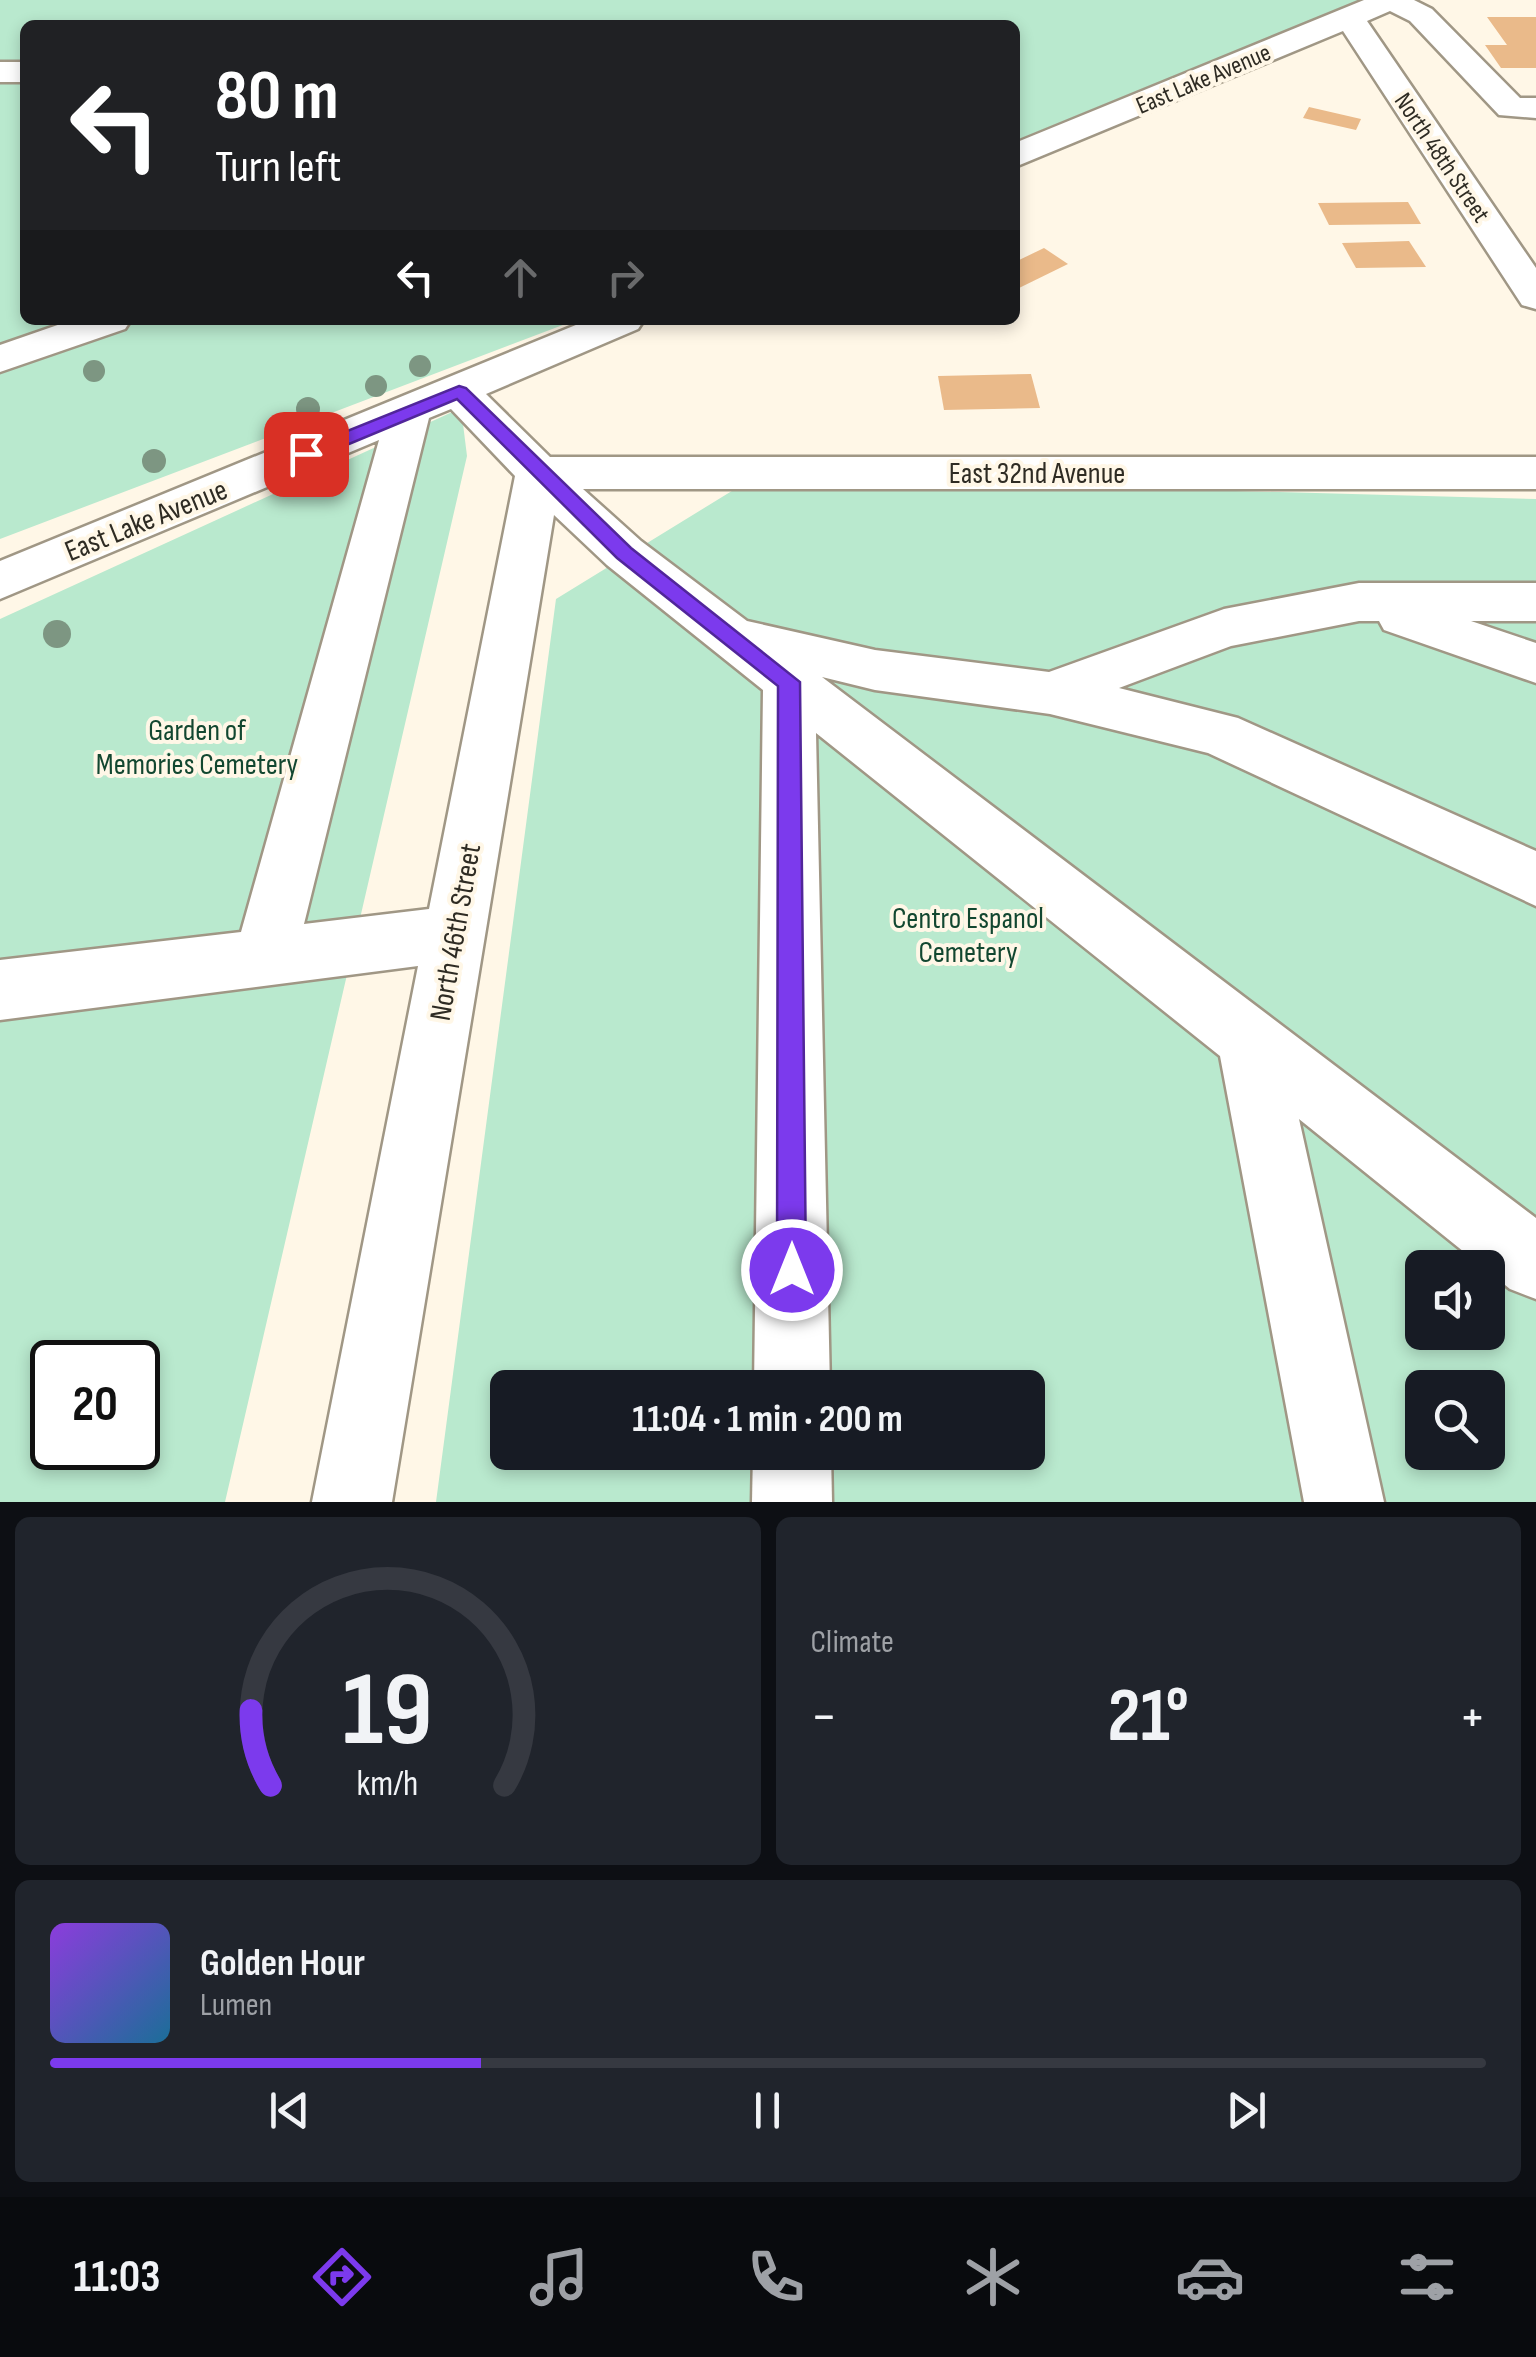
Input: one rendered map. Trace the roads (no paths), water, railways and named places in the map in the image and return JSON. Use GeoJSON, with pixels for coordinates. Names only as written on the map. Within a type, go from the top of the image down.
{"type":"FeatureCollection","features":[{"type":"Feature","properties":{"kind":"street"},"geometry":{"type":"LineString","coordinates":[[1391,0],[1420,15],[1523,108],[1536,135]]}},
{"type":"Feature","properties":{"kind":"street","name":"East Lake Avenue"},"geometry":{"type":"LineString","coordinates":[[1020,154],[1391,0]]}},
{"type":"Feature","properties":{"kind":"street","name":"North 48th Street"},"geometry":{"type":"LineString","coordinates":[[1350,17],[1536,297]]}},
{"type":"Feature","properties":{"kind":"street"},"geometry":{"type":"LineString","coordinates":[[0,359],[97,325]]}},
{"type":"Feature","properties":{"kind":"street","name":"East Lake Avenue"},"geometry":{"type":"LineString","coordinates":[[0,580],[612,325]]}},
{"type":"Feature","properties":{"kind":"street"},"geometry":{"type":"LineString","coordinates":[[265,958],[434,402],[538,473],[624,553],[1536,1264]]}},
{"type":"Feature","properties":{"kind":"street","name":"East 32nd Avenue"},"geometry":{"type":"LineString","coordinates":[[538,473],[1536,473]]}},
{"type":"Feature","properties":{"kind":"street","name":"North 46th Street"},"geometry":{"type":"LineString","coordinates":[[352,1502],[538,473]]}},
{"type":"Feature","properties":{"kind":"street"},"geometry":{"type":"LineString","coordinates":[[1050,693],[1224,628],[1359,602],[1536,602]]}},
{"type":"Feature","properties":{"kind":"street"},"geometry":{"type":"LineString","coordinates":[[1359,602],[1536,662]]}},
{"type":"Feature","properties":{"kind":"street"},"geometry":{"type":"LineString","coordinates":[[730,636],[875,670],[1050,693],[1219,734],[1462,842],[1536,880]]}},
{"type":"Feature","properties":{"kind":"street"},"geometry":{"type":"LineString","coordinates":[[789,682],[792,1370]]}},
{"type":"Feature","properties":{"kind":"street"},"geometry":{"type":"LineString","coordinates":[[0,990],[454,934]]}},
{"type":"Feature","properties":{"kind":"street"},"geometry":{"type":"LineString","coordinates":[[1249,1040],[1344,1502]]}},
{"type":"Feature","properties":{"kind":"street"},"geometry":{"type":"LineString","coordinates":[[792,1470],[792,1502]]}},
{"type":"Feature","properties":{"kind":"park label","name":"Garden of Memories Cemetery"},"geometry":{"type":"Point","coordinates":[197,747]}},
{"type":"Feature","properties":{"kind":"park label","name":"Centro Espanol Cemetery"},"geometry":{"type":"Point","coordinates":[968,935]}}]}
